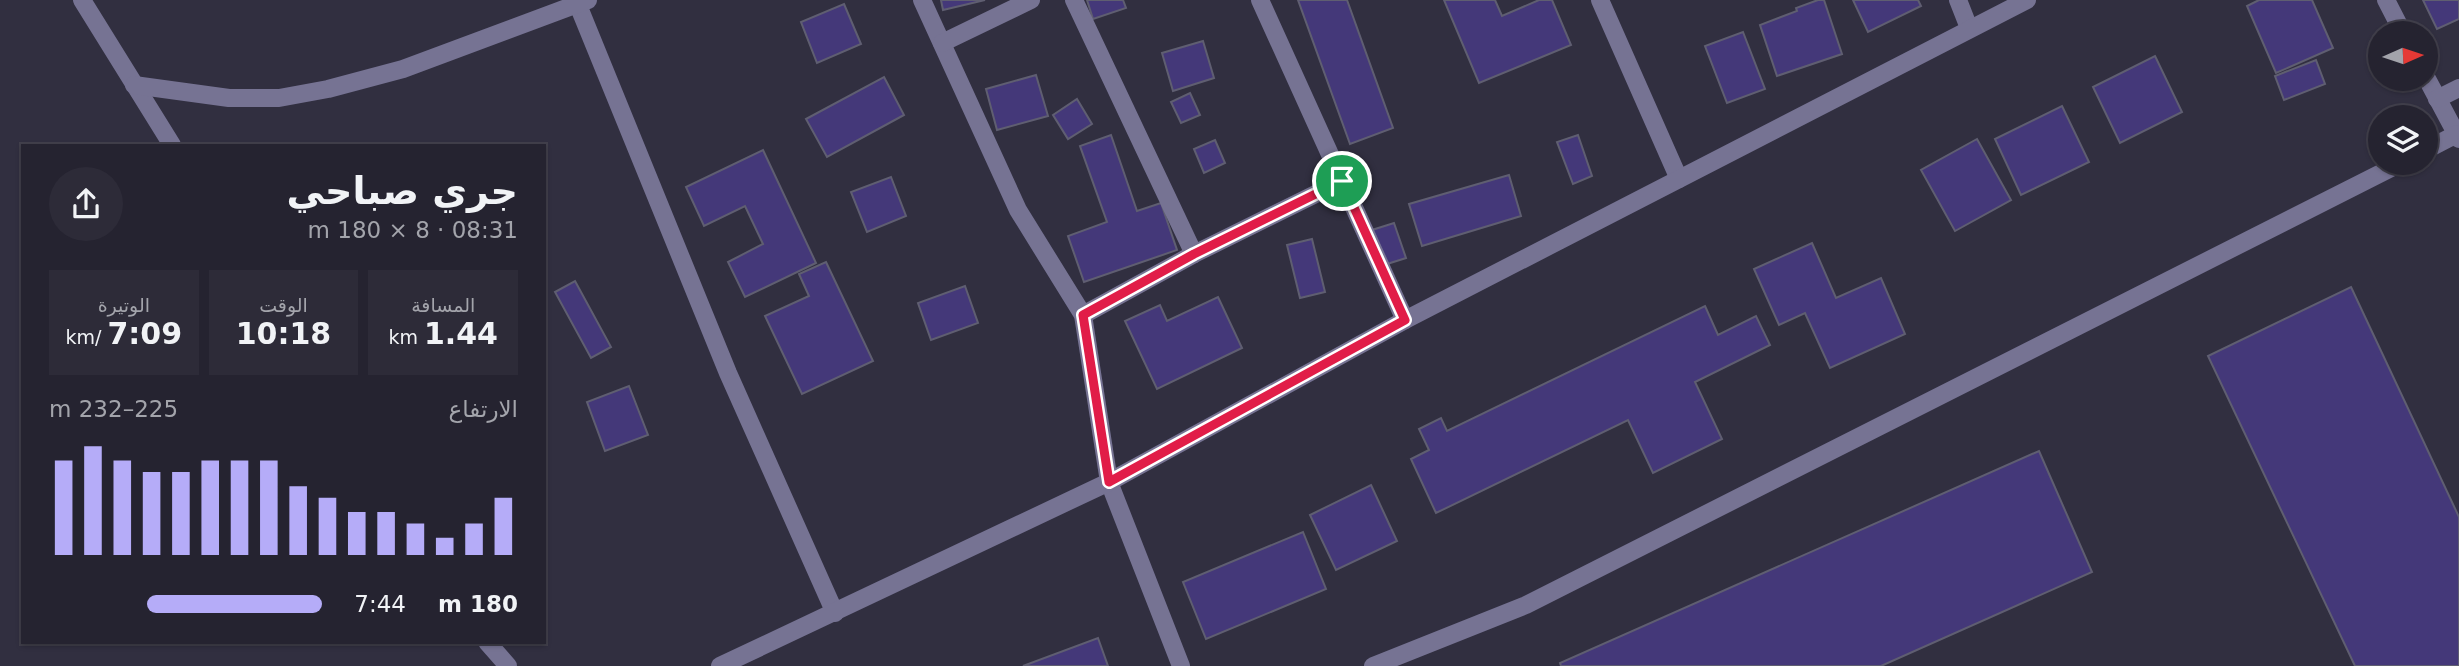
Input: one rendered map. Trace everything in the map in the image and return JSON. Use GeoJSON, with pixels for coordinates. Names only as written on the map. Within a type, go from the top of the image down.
{"type":"FeatureCollection","features":[{"type":"Feature","properties":{"kind":"street"},"geometry":{"type":"LineString","coordinates":[[82,0],[171,144]]}},
{"type":"Feature","properties":{"kind":"street"},"geometry":{"type":"LineString","coordinates":[[922,0],[1018,210],[1083,315],[1109,482],[1181,666]]}},
{"type":"Feature","properties":{"kind":"street"},"geometry":{"type":"LineString","coordinates":[[942,43],[1031,0]]}},
{"type":"Feature","properties":{"kind":"street"},"geometry":{"type":"LineString","coordinates":[[1074,0],[1194,254]]}},
{"type":"Feature","properties":{"kind":"street"},"geometry":{"type":"LineString","coordinates":[[1260,0],[1405,320]]}},
{"type":"Feature","properties":{"kind":"street"},"geometry":{"type":"LineString","coordinates":[[1600,0],[1679,179]]}},
{"type":"Feature","properties":{"kind":"street"},"geometry":{"type":"LineString","coordinates":[[1958,0],[1969,28]]}},
{"type":"Feature","properties":{"kind":"street"},"geometry":{"type":"LineString","coordinates":[[720,666],[1109,482],[1405,320],[2027,0]]}},
{"type":"Feature","properties":{"kind":"street"},"geometry":{"type":"LineString","coordinates":[[2386,0],[2397,21]]}},
{"type":"Feature","properties":{"kind":"street"},"geometry":{"type":"LineString","coordinates":[[134,85],[229,98],[292,96],[403,69],[580,2],[727,373],[835,613]]}},
{"type":"Feature","properties":{"kind":"street"},"geometry":{"type":"LineString","coordinates":[[2437,99],[2459,88]]}},
{"type":"Feature","properties":{"kind":"street"},"geometry":{"type":"LineString","coordinates":[[2433,91],[2458,137],[2438,145]]}},
{"type":"Feature","properties":{"kind":"street"},"geometry":{"type":"LineString","coordinates":[[1373,666],[1525,604],[2377,175]]}},
{"type":"Feature","properties":{"kind":"street"},"geometry":{"type":"LineString","coordinates":[[1083,315],[1194,254],[1342,181]]}},
{"type":"Feature","properties":{"kind":"street"},"geometry":{"type":"LineString","coordinates":[[489,644],[508,666]]}},
{"type":"Feature","properties":{"kind":"building"},"geometry":{"type":"Polygon","coordinates":[[[941,0],[985,0],[943,10],[941,0]]]}},
{"type":"Feature","properties":{"kind":"building"},"geometry":{"type":"Polygon","coordinates":[[[1087,0],[1123,0],[1126,8],[1093,19],[1087,0]]]}},
{"type":"Feature","properties":{"kind":"building"},"geometry":{"type":"Polygon","coordinates":[[[1298,0],[1347,0],[1393,128],[1350,144],[1298,0]]]}},
{"type":"Feature","properties":{"kind":"building"},"geometry":{"type":"Polygon","coordinates":[[[1444,0],[1495,0],[1502,16],[1539,0],[1552,0],[1571,45],[1479,83],[1444,0]]]}},
{"type":"Feature","properties":{"kind":"building"},"geometry":{"type":"Polygon","coordinates":[[[1818,0],[1824,0],[1842,54],[1777,76],[1760,25],[1818,0]]]}},
{"type":"Feature","properties":{"kind":"building"},"geometry":{"type":"Polygon","coordinates":[[[1853,0],[1918,0],[1921,6],[1868,32],[1853,0]]]}},
{"type":"Feature","properties":{"kind":"building"},"geometry":{"type":"Polygon","coordinates":[[[2259,0],[2312,0],[2333,48],[2276,73],[2247,6],[2259,0]]]}},
{"type":"Feature","properties":{"kind":"building"},"geometry":{"type":"Polygon","coordinates":[[[2423,0],[2459,0],[2459,19],[2438,29],[2438,21],[2433,21],[2423,0]]]}},
{"type":"Feature","properties":{"kind":"building"},"geometry":{"type":"Polygon","coordinates":[[[844,4],[861,44],[817,63],[801,22],[844,4]]]}},
{"type":"Feature","properties":{"kind":"building"},"geometry":{"type":"Polygon","coordinates":[[[1743,32],[1765,89],[1727,103],[1705,46],[1743,32]]]}},
{"type":"Feature","properties":{"kind":"building"},"geometry":{"type":"Polygon","coordinates":[[[1203,41],[1214,78],[1173,91],[1162,53],[1203,41]]]}},
{"type":"Feature","properties":{"kind":"building"},"geometry":{"type":"Polygon","coordinates":[[[2155,56],[2182,112],[2120,143],[2093,87],[2155,56]]]}},
{"type":"Feature","properties":{"kind":"building"},"geometry":{"type":"Polygon","coordinates":[[[2316,60],[2325,84],[2284,100],[2275,76],[2316,60]]]}},
{"type":"Feature","properties":{"kind":"building"},"geometry":{"type":"Polygon","coordinates":[[[1036,75],[1048,116],[997,130],[986,89],[1036,75]]]}},
{"type":"Feature","properties":{"kind":"building"},"geometry":{"type":"Polygon","coordinates":[[[884,77],[904,115],[827,157],[806,119],[884,77]]]}},
{"type":"Feature","properties":{"kind":"building"},"geometry":{"type":"Polygon","coordinates":[[[1190,93],[1200,115],[1181,123],[1171,102],[1190,93]]]}},
{"type":"Feature","properties":{"kind":"building"},"geometry":{"type":"Polygon","coordinates":[[[1077,99],[1092,124],[1068,139],[1053,115],[1077,99]]]}},
{"type":"Feature","properties":{"kind":"building"},"geometry":{"type":"Polygon","coordinates":[[[2062,106],[2089,162],[2021,195],[1995,139],[2062,106]]]}},
{"type":"Feature","properties":{"kind":"building"},"geometry":{"type":"Polygon","coordinates":[[[1111,135],[1137,211],[1161,203],[1177,250],[1084,282],[1068,236],[1107,222],[1080,146],[1111,135]]]}},
{"type":"Feature","properties":{"kind":"building"},"geometry":{"type":"Polygon","coordinates":[[[1578,135],[1592,176],[1573,184],[1557,142],[1578,135]]]}},
{"type":"Feature","properties":{"kind":"building"},"geometry":{"type":"Polygon","coordinates":[[[1977,139],[2011,200],[1955,231],[1921,170],[1977,139]]]}},
{"type":"Feature","properties":{"kind":"building"},"geometry":{"type":"Polygon","coordinates":[[[1215,140],[1225,163],[1204,173],[1194,149],[1215,140]]]}},
{"type":"Feature","properties":{"kind":"building"},"geometry":{"type":"Polygon","coordinates":[[[763,150],[816,263],[745,297],[728,262],[763,244],[745,206],[704,226],[686,187],[763,150]]]}},
{"type":"Feature","properties":{"kind":"building"},"geometry":{"type":"Polygon","coordinates":[[[1509,175],[1521,216],[1422,246],[1409,204],[1509,175]]]}},
{"type":"Feature","properties":{"kind":"building"},"geometry":{"type":"Polygon","coordinates":[[[891,177],[906,216],[867,232],[851,192],[891,177]]]}},
{"type":"Feature","properties":{"kind":"building"},"geometry":{"type":"Polygon","coordinates":[[[1394,223],[1406,258],[1384,265],[1372,230],[1394,223]]]}},
{"type":"Feature","properties":{"kind":"building"},"geometry":{"type":"Polygon","coordinates":[[[1312,239],[1325,292],[1300,298],[1287,245],[1312,239]]]}},
{"type":"Feature","properties":{"kind":"building"},"geometry":{"type":"Polygon","coordinates":[[[1812,243],[1836,298],[1881,278],[1905,334],[1830,368],[1805,313],[1779,325],[1754,269],[1812,243]]]}},
{"type":"Feature","properties":{"kind":"building"},"geometry":{"type":"Polygon","coordinates":[[[826,262],[873,361],[802,394],[765,316],[809,296],[799,274],[826,262]]]}},
{"type":"Feature","properties":{"kind":"building"},"geometry":{"type":"Polygon","coordinates":[[[575,281],[611,347],[591,358],[555,292],[575,281]]]}},
{"type":"Feature","properties":{"kind":"building"},"geometry":{"type":"Polygon","coordinates":[[[965,286],[978,323],[931,340],[918,303],[965,286]]]}},
{"type":"Feature","properties":{"kind":"building"},"geometry":{"type":"Polygon","coordinates":[[[2351,287],[2459,517],[2459,666],[2355,666],[2208,356],[2351,287]]]}},
{"type":"Feature","properties":{"kind":"building"},"geometry":{"type":"Polygon","coordinates":[[[1218,297],[1242,348],[1157,389],[1125,321],[1160,305],[1167,321],[1218,297]]]}},
{"type":"Feature","properties":{"kind":"building"},"geometry":{"type":"Polygon","coordinates":[[[1705,306],[1718,335],[1756,316],[1770,345],[1695,382],[1722,439],[1653,473],[1628,420],[1436,513],[1411,459],[1429,450],[1419,429],[1441,418],[1447,431],[1705,306]]]}},
{"type":"Feature","properties":{"kind":"building"},"geometry":{"type":"Polygon","coordinates":[[[629,386],[648,435],[605,451],[587,402],[629,386]]]}},
{"type":"Feature","properties":{"kind":"building"},"geometry":{"type":"Polygon","coordinates":[[[2039,451],[2092,572],[1881,666],[1561,666],[1560,663],[2039,451]]]}},
{"type":"Feature","properties":{"kind":"building"},"geometry":{"type":"Polygon","coordinates":[[[1371,485],[1397,541],[1336,570],[1310,515],[1371,485]]]}},
{"type":"Feature","properties":{"kind":"building"},"geometry":{"type":"Polygon","coordinates":[[[1303,532],[1326,589],[1206,639],[1183,582],[1303,532]]]}},
{"type":"Feature","properties":{"kind":"building"},"geometry":{"type":"Polygon","coordinates":[[[1098,638],[1108,666],[1023,666],[1098,638]]]}},
{"type":"Feature","properties":{"kind":"route"},"geometry":{"type":"LineString","coordinates":[[1342,181],[1405,320],[1109,482],[1083,315],[1194,254],[1342,181]]}}]}
